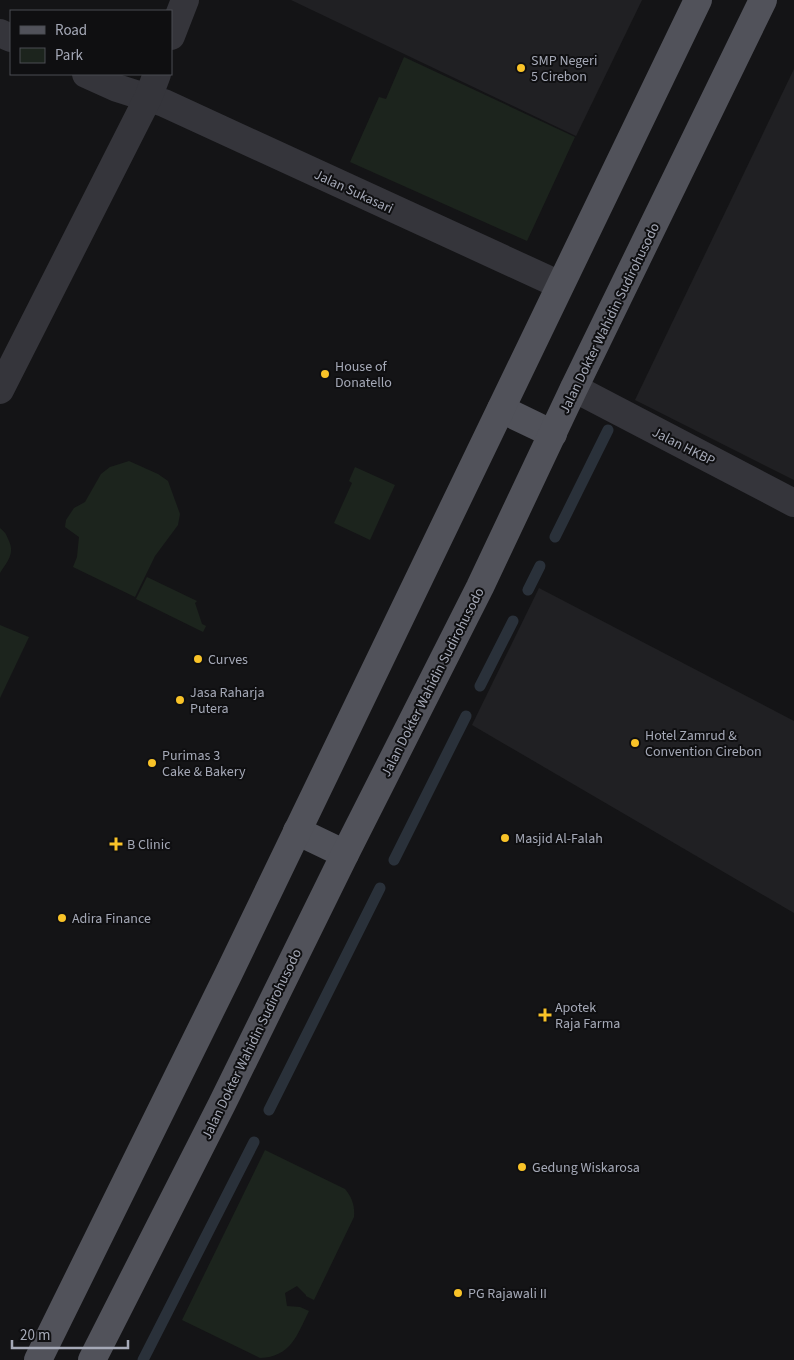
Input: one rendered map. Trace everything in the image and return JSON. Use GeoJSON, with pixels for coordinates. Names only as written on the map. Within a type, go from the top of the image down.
{"type":"FeatureCollection","features":[{"type":"Feature","properties":{"kind":"main road"},"geometry":{"type":"LineString","coordinates":[[38,1360],[228,975],[698,0]]}},
{"type":"Feature","properties":{"kind":"main road","name":"Jalan Dokter Wahidin Sudirohusodo"},"geometry":{"type":"LineString","coordinates":[[92,1360],[480,587],[574,388],[763,0]]}},
{"type":"Feature","properties":{"kind":"main road"},"geometry":{"type":"LineString","coordinates":[[501,409],[553,434]]}},
{"type":"Feature","properties":{"kind":"main road"},"geometry":{"type":"LineString","coordinates":[[297,831],[345,854]]}},
{"type":"Feature","properties":{"kind":"street"},"geometry":{"type":"LineString","coordinates":[[172,33],[185,0]]}},
{"type":"Feature","properties":{"kind":"street","name":"Jalan Sukasari"},"geometry":{"type":"LineString","coordinates":[[88,75],[117,88],[152,86],[173,107],[560,285]]}},
{"type":"Feature","properties":{"kind":"street"},"geometry":{"type":"LineString","coordinates":[[2,380],[152,86]]}},
{"type":"Feature","properties":{"kind":"street","name":"Jalan HKBP"},"geometry":{"type":"LineString","coordinates":[[574,388],[794,503]]}},
{"type":"Feature","properties":{"kind":"shaded area","name":"SMP Negeri 5 Cirebon"},"geometry":{"type":"Polygon","coordinates":[[[291,0],[642,0],[576,136],[291,0]]]}},
{"type":"Feature","properties":{"kind":"shaded area"},"geometry":{"type":"Polygon","coordinates":[[[794,69],[794,480],[635,400],[794,69]]]}},
{"type":"Feature","properties":{"kind":"shaded area"},"geometry":{"type":"Polygon","coordinates":[[[539,588],[794,721],[794,913],[472,725],[539,588]]]}},
{"type":"Feature","properties":{"kind":"green space"},"geometry":{"type":"Polygon","coordinates":[[[404,57],[575,137],[527,241],[350,162],[379,97],[386,99],[404,57]]]}},
{"type":"Feature","properties":{"kind":"green space"},"geometry":{"type":"Polygon","coordinates":[[[129,461],[158,474],[168,481],[180,514],[178,525],[155,556],[135,597],[73,567],[77,557],[79,537],[65,527],[66,520],[74,508],[85,502],[101,474],[110,467],[129,461]]]}},
{"type":"Feature","properties":{"kind":"green space"},"geometry":{"type":"Polygon","coordinates":[[[355,467],[395,485],[370,540],[334,523],[352,483],[349,481],[355,467]]]}},
{"type":"Feature","properties":{"kind":"green space"},"geometry":{"type":"Polygon","coordinates":[[[0,528],[4,531],[11,546],[11,554],[0,573],[0,528]]]}},
{"type":"Feature","properties":{"kind":"green space"},"geometry":{"type":"Polygon","coordinates":[[[147,577],[197,601],[195,603],[202,624],[206,626],[203,632],[136,599],[147,577]]]}},
{"type":"Feature","properties":{"kind":"green space"},"geometry":{"type":"Polygon","coordinates":[[[0,625],[29,637],[0,698],[0,625]]]}},
{"type":"Feature","properties":{"kind":"green space"},"geometry":{"type":"Polygon","coordinates":[[[265,1150],[345,1189],[350,1195],[354,1217],[314,1300],[306,1296],[297,1286],[285,1293],[287,1306],[300,1307],[309,1311],[292,1343],[279,1354],[260,1358],[182,1320],[265,1150]]]}},
{"type":"Feature","properties":{"kind":"waterway"},"geometry":{"type":"LineString","coordinates":[[555,537],[608,430]]}},
{"type":"Feature","properties":{"kind":"waterway"},"geometry":{"type":"LineString","coordinates":[[528,590],[540,566]]}},
{"type":"Feature","properties":{"kind":"waterway"},"geometry":{"type":"LineString","coordinates":[[480,686],[513,621]]}},
{"type":"Feature","properties":{"kind":"waterway"},"geometry":{"type":"LineString","coordinates":[[394,860],[466,716]]}},
{"type":"Feature","properties":{"kind":"waterway"},"geometry":{"type":"LineString","coordinates":[[269,1110],[380,888]]}},
{"type":"Feature","properties":{"kind":"waterway"},"geometry":{"type":"LineString","coordinates":[[143,1360],[254,1142]]}},
{"type":"Feature","properties":{"kind":"place","name":"SMP Negeri 5 Cirebon"},"geometry":{"type":"Point","coordinates":[521,68]}},
{"type":"Feature","properties":{"kind":"place","name":"House of Donatello"},"geometry":{"type":"Point","coordinates":[325,374]}},
{"type":"Feature","properties":{"kind":"place","name":"Curves"},"geometry":{"type":"Point","coordinates":[198,659]}},
{"type":"Feature","properties":{"kind":"place","name":"Jasa Raharja Putera"},"geometry":{"type":"Point","coordinates":[180,700]}},
{"type":"Feature","properties":{"kind":"place","name":"Hotel Zamrud & Convention Cirebon"},"geometry":{"type":"Point","coordinates":[635,743]}},
{"type":"Feature","properties":{"kind":"place","name":"Purimas 3 Cake & Bakery"},"geometry":{"type":"Point","coordinates":[152,763]}},
{"type":"Feature","properties":{"kind":"place","name":"Masjid Al-Falah"},"geometry":{"type":"Point","coordinates":[505,838]}},
{"type":"Feature","properties":{"kind":"place","name":"B Clinic"},"geometry":{"type":"Point","coordinates":[116,844]}},
{"type":"Feature","properties":{"kind":"place","name":"Adira Finance"},"geometry":{"type":"Point","coordinates":[62,918]}},
{"type":"Feature","properties":{"kind":"place","name":"Apotek Raja Farma"},"geometry":{"type":"Point","coordinates":[545,1015]}},
{"type":"Feature","properties":{"kind":"place","name":"Gedung Wiskarosa"},"geometry":{"type":"Point","coordinates":[522,1167]}},
{"type":"Feature","properties":{"kind":"place","name":"PG Rajawali II"},"geometry":{"type":"Point","coordinates":[458,1293]}}]}
